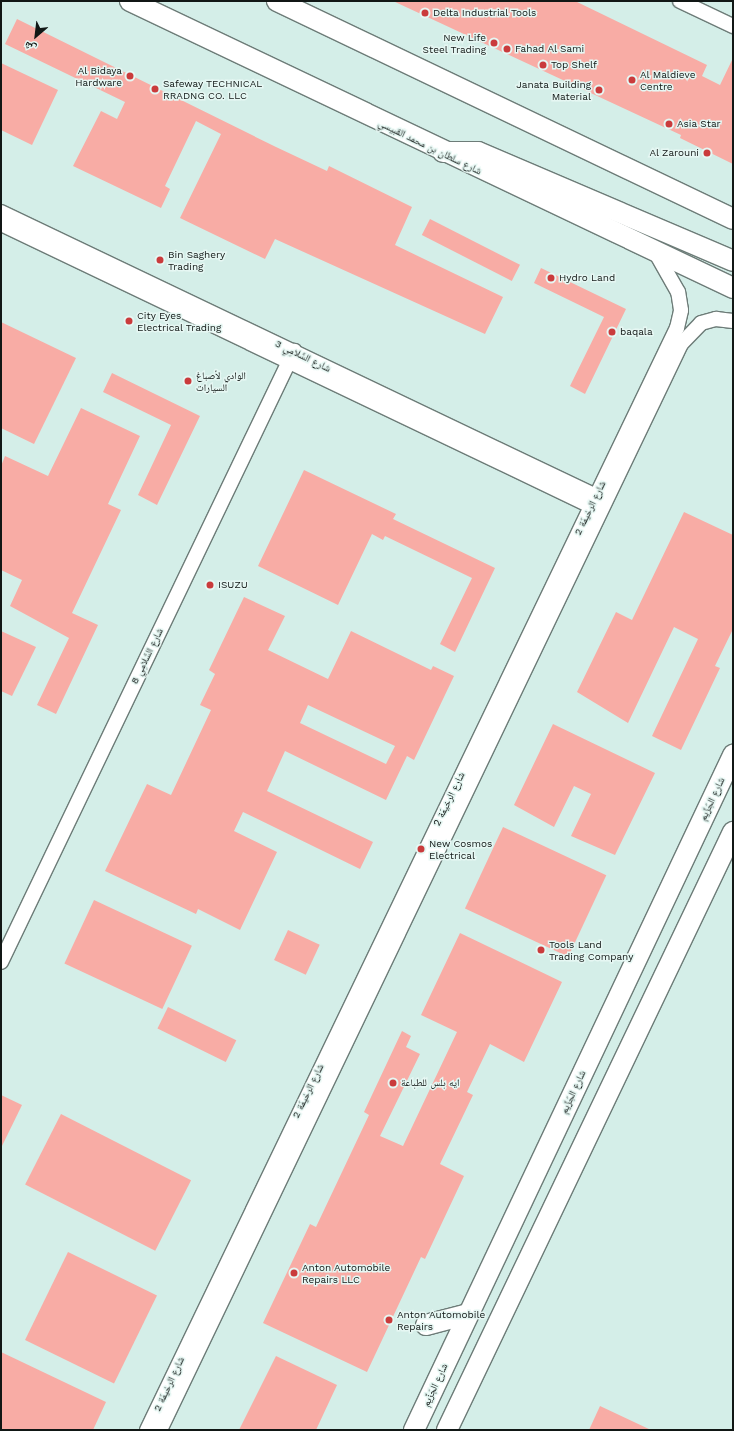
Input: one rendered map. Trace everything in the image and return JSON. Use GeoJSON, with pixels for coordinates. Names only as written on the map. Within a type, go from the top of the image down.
{"type":"FeatureCollection","features":[{"type":"Feature","properties":{"kind":"main road","name":"شارع سلطان بن محمد القبيسي"},"geometry":{"type":"LineString","coordinates":[[130,1],[657,255],[733,288]]}},
{"type":"Feature","properties":{"kind":"main road"},"geometry":{"type":"LineString","coordinates":[[277,1],[733,219]]}},
{"type":"Feature","properties":{"kind":"main road"},"geometry":{"type":"LineString","coordinates":[[441,152],[478,152],[733,261]]}},
{"type":"Feature","properties":{"kind":"main road","name":"شارع الجَزِّيم"},"geometry":{"type":"LineString","coordinates":[[414,1430],[733,755]]}},
{"type":"Feature","properties":{"kind":"main road"},"geometry":{"type":"LineString","coordinates":[[446,1430],[733,832]]}},
{"type":"Feature","properties":{"kind":"main road"},"geometry":{"type":"LineString","coordinates":[[426,1325],[468,1314]]}},
{"type":"Feature","properties":{"kind":"street"},"geometry":{"type":"LineString","coordinates":[[680,1],[700,5],[733,26]]}},
{"type":"Feature","properties":{"kind":"street","name":"شارع السَّلامِي 3"},"geometry":{"type":"LineString","coordinates":[[1,212],[291,356],[597,502]]}},
{"type":"Feature","properties":{"kind":"street","name":"شارع السَّلامِي 3"},"geometry":{"type":"LineString","coordinates":[[1,224],[291,356]]}},
{"type":"Feature","properties":{"kind":"street","name":"شارع الرخيمَة 2"},"geometry":{"type":"LineString","coordinates":[[147,1430],[250,1227],[559,595],[560,581],[680,319],[678,292],[657,255]]}},
{"type":"Feature","properties":{"kind":"street","name":"شارع الرخيمَة 2"},"geometry":{"type":"LineString","coordinates":[[160,1430],[250,1227],[597,502],[684,337],[695,326],[709,320],[733,321]]}},
{"type":"Feature","properties":{"kind":"street","name":"شارع السَّلامِي 8"},"geometry":{"type":"LineString","coordinates":[[1,962],[291,356]]}},
{"type":"Feature","properties":{"kind":"shaded area"},"geometry":{"type":"Polygon","coordinates":[[[1,1],[733,1],[733,1430],[1,1430],[1,1]]]}},
{"type":"Feature","properties":{"kind":"building"},"geometry":{"type":"Polygon","coordinates":[[[393,1],[575,1],[707,65],[702,76],[720,85],[733,58],[733,164],[680,138],[681,135],[393,1]]]}},
{"type":"Feature","properties":{"kind":"building"},"geometry":{"type":"Polygon","coordinates":[[[17,19],[276,147],[327,171],[329,166],[412,207],[395,245],[503,297],[485,334],[275,239],[265,259],[180,218],[221,134],[196,121],[165,186],[170,189],[161,208],[73,166],[101,111],[117,119],[125,102],[5,44],[17,19]]]}},
{"type":"Feature","properties":{"kind":"building"},"geometry":{"type":"Polygon","coordinates":[[[1,63],[58,90],[32,145],[1,130],[1,63]]]}},
{"type":"Feature","properties":{"kind":"building"},"geometry":{"type":"Polygon","coordinates":[[[430,219],[520,265],[512,281],[422,235],[430,219]]]}},
{"type":"Feature","properties":{"kind":"building"},"geometry":{"type":"Polygon","coordinates":[[[541,268],[626,309],[585,394],[570,386],[604,317],[534,283],[541,268]]]}},
{"type":"Feature","properties":{"kind":"building"},"geometry":{"type":"Polygon","coordinates":[[[1,322],[76,358],[34,444],[1,428],[1,322]]]}},
{"type":"Feature","properties":{"kind":"building"},"geometry":{"type":"Polygon","coordinates":[[[112,373],[200,416],[157,505],[138,495],[171,425],[103,392],[112,373]]]}},
{"type":"Feature","properties":{"kind":"building"},"geometry":{"type":"Polygon","coordinates":[[[81,408],[140,436],[108,504],[121,510],[72,613],[98,625],[56,714],[37,705],[69,638],[10,606],[22,580],[1,570],[1,466],[5,456],[48,476],[81,408]]]}},
{"type":"Feature","properties":{"kind":"building"},"geometry":{"type":"Polygon","coordinates":[[[304,470],[396,514],[393,519],[495,568],[455,652],[440,644],[472,578],[385,536],[383,540],[372,534],[338,605],[258,566],[304,470]]]}},
{"type":"Feature","properties":{"kind":"building"},"geometry":{"type":"Polygon","coordinates":[[[684,512],[733,535],[733,629],[715,666],[720,668],[681,750],[652,736],[698,639],[674,627],[628,723],[577,692],[616,612],[632,620],[684,512]]]}},
{"type":"Feature","properties":{"kind":"building"},"geometry":{"type":"Polygon","coordinates":[[[244,597],[285,616],[268,650],[328,679],[351,631],[431,670],[433,666],[454,676],[414,760],[407,756],[386,800],[285,751],[267,791],[373,842],[360,869],[243,812],[234,831],[277,852],[240,930],[198,909],[196,914],[105,871],[147,784],[171,795],[211,710],[200,705],[215,674],[209,670],[244,597]],[[308,705],[300,723],[386,764],[395,746],[308,705]]]}},
{"type":"Feature","properties":{"kind":"building"},"geometry":{"type":"Polygon","coordinates":[[[1,631],[36,647],[12,696],[1,691],[1,631]]]}},
{"type":"Feature","properties":{"kind":"building"},"geometry":{"type":"Polygon","coordinates":[[[553,724],[655,773],[615,855],[571,836],[591,794],[574,786],[554,827],[514,805],[553,724]]]}},
{"type":"Feature","properties":{"kind":"building"},"geometry":{"type":"Polygon","coordinates":[[[503,827],[606,875],[568,957],[465,909],[503,827]]]}},
{"type":"Feature","properties":{"kind":"building"},"geometry":{"type":"Polygon","coordinates":[[[94,900],[192,946],[162,1009],[64,963],[94,900]]]}},
{"type":"Feature","properties":{"kind":"building"},"geometry":{"type":"Polygon","coordinates":[[[288,930],[320,945],[306,975],[274,960],[288,930]]]}},
{"type":"Feature","properties":{"kind":"building"},"geometry":{"type":"Polygon","coordinates":[[[460,933],[562,982],[524,1062],[490,1044],[467,1092],[473,1095],[440,1164],[464,1176],[425,1259],[421,1257],[367,1372],[263,1323],[310,1224],[316,1227],[369,1115],[364,1112],[402,1031],[411,1036],[406,1047],[420,1054],[380,1136],[403,1146],[457,1032],[421,1015],[460,933]]]}},
{"type":"Feature","properties":{"kind":"building"},"geometry":{"type":"Polygon","coordinates":[[[168,1007],[236,1040],[226,1062],[157,1029],[168,1007]]]}},
{"type":"Feature","properties":{"kind":"building"},"geometry":{"type":"Polygon","coordinates":[[[1,1095],[22,1105],[1,1148],[1,1095]]]}},
{"type":"Feature","properties":{"kind":"building"},"geometry":{"type":"Polygon","coordinates":[[[61,1114],[191,1180],[155,1251],[25,1184],[61,1114]]]}},
{"type":"Feature","properties":{"kind":"building"},"geometry":{"type":"Polygon","coordinates":[[[68,1252],[157,1295],[114,1383],[25,1340],[68,1252]]]}},
{"type":"Feature","properties":{"kind":"building"},"geometry":{"type":"Polygon","coordinates":[[[1,1352],[106,1402],[93,1430],[1,1430],[1,1352]]]}},
{"type":"Feature","properties":{"kind":"building"},"geometry":{"type":"Polygon","coordinates":[[[276,1356],[337,1385],[316,1430],[239,1430],[276,1356]]]}},
{"type":"Feature","properties":{"kind":"building"},"geometry":{"type":"Polygon","coordinates":[[[600,1406],[651,1430],[589,1430],[600,1406]]]}},
{"type":"Feature","properties":{"kind":"place","name":"Delta Industrial Tools"},"geometry":{"type":"Point","coordinates":[425,13]}},
{"type":"Feature","properties":{"kind":"place","name":"New Life Steel Trading"},"geometry":{"type":"Point","coordinates":[494,43]}},
{"type":"Feature","properties":{"kind":"place","name":"Fahad Al Sami"},"geometry":{"type":"Point","coordinates":[507,49]}},
{"type":"Feature","properties":{"kind":"place","name":"Top Shelf"},"geometry":{"type":"Point","coordinates":[543,65]}},
{"type":"Feature","properties":{"kind":"place","name":"Al Bidaya Hardware"},"geometry":{"type":"Point","coordinates":[130,76]}},
{"type":"Feature","properties":{"kind":"place","name":"Al Maldieve Centre"},"geometry":{"type":"Point","coordinates":[632,80]}},
{"type":"Feature","properties":{"kind":"place","name":"Safeway TECHNICAL RRADNG CO. LLC"},"geometry":{"type":"Point","coordinates":[155,89]}},
{"type":"Feature","properties":{"kind":"place","name":"Janata Building Material"},"geometry":{"type":"Point","coordinates":[599,90]}},
{"type":"Feature","properties":{"kind":"place","name":"Asia Star"},"geometry":{"type":"Point","coordinates":[669,124]}},
{"type":"Feature","properties":{"kind":"place","name":"Al Zarouni"},"geometry":{"type":"Point","coordinates":[707,153]}},
{"type":"Feature","properties":{"kind":"place","name":"Bin Saghery Trading"},"geometry":{"type":"Point","coordinates":[160,260]}},
{"type":"Feature","properties":{"kind":"place","name":"Hydro Land"},"geometry":{"type":"Point","coordinates":[551,278]}},
{"type":"Feature","properties":{"kind":"place","name":"City Eyes Electrical Trading"},"geometry":{"type":"Point","coordinates":[129,321]}},
{"type":"Feature","properties":{"kind":"place","name":"baqala"},"geometry":{"type":"Point","coordinates":[612,332]}},
{"type":"Feature","properties":{"kind":"place","name":"الوادي لأصباغ السيارات"},"geometry":{"type":"Point","coordinates":[188,381]}},
{"type":"Feature","properties":{"kind":"place","name":"ISUZU"},"geometry":{"type":"Point","coordinates":[210,585]}},
{"type":"Feature","properties":{"kind":"place","name":"New Cosmos Electrical"},"geometry":{"type":"Point","coordinates":[421,849]}},
{"type":"Feature","properties":{"kind":"place","name":"Tools Land Trading Company"},"geometry":{"type":"Point","coordinates":[541,950]}},
{"type":"Feature","properties":{"kind":"place","name":"ايه بلس للطباعة"},"geometry":{"type":"Point","coordinates":[393,1083]}},
{"type":"Feature","properties":{"kind":"place","name":"Anton Automobile Repairs LLC"},"geometry":{"type":"Point","coordinates":[294,1273]}},
{"type":"Feature","properties":{"kind":"place","name":"Anton Automobile Repairs"},"geometry":{"type":"Point","coordinates":[389,1320]}}]}
